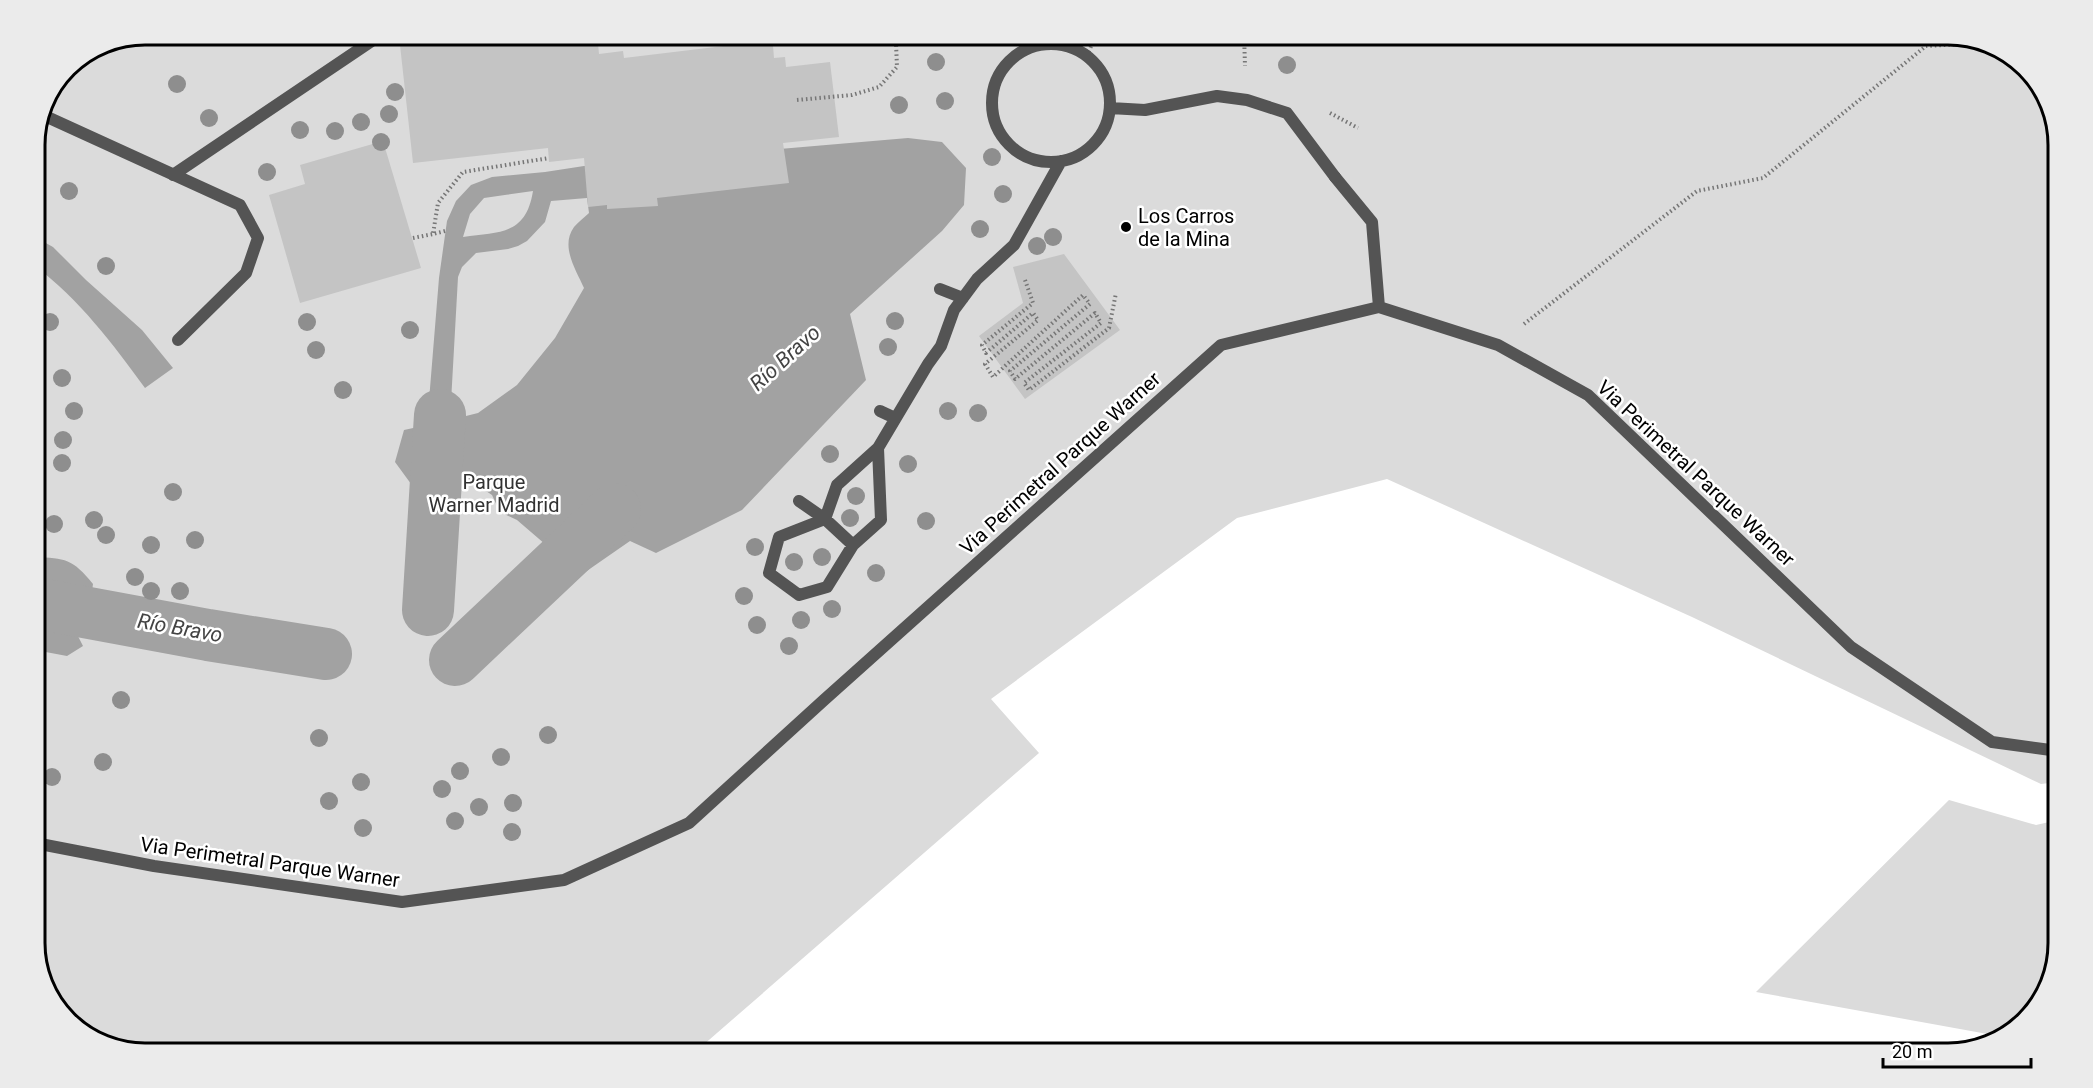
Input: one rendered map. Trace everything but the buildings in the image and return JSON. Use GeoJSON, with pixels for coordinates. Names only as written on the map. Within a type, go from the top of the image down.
{"type":"FeatureCollection","features":[{"type":"Feature","properties":{"kind":"street"},"geometry":{"type":"LineString","coordinates":[[173,175],[366,45]]}},
{"type":"Feature","properties":{"kind":"street"},"geometry":{"type":"LineString","coordinates":[[1026,45],[1002,71],[994,88],[993,108],[997,127],[1008,143],[1023,155],[1041,161],[1061,161],[1080,155],[1095,143],[1105,127],[1110,108],[1109,88],[1101,70],[1087,56],[1070,46],[1063,45]]}},
{"type":"Feature","properties":{"kind":"street"},"geometry":{"type":"LineString","coordinates":[[1110,108],[1145,110],[1217,96],[1247,100],[1287,113],[1372,222],[1379,307]]}},
{"type":"Feature","properties":{"kind":"street"},"geometry":{"type":"LineString","coordinates":[[49,118],[240,205],[258,238],[246,273],[178,340]]}},
{"type":"Feature","properties":{"kind":"street"},"geometry":{"type":"LineString","coordinates":[[878,448],[881,520],[853,545],[827,587],[799,595],[769,573],[779,537],[825,519],[837,485],[878,448],[941,346],[954,310],[977,279],[1014,245],[1061,161]]}},
{"type":"Feature","properties":{"kind":"street"},"geometry":{"type":"LineString","coordinates":[[940,289],[963,298]]}},
{"type":"Feature","properties":{"kind":"street","name":"Via Perimetral Parque Warner"},"geometry":{"type":"LineString","coordinates":[[45,845],[154,866],[402,902],[564,880],[689,824],[824,700],[1221,345],[1379,307],[1498,345],[1588,395],[1851,647],[1992,742],[2048,750]]}},
{"type":"Feature","properties":{"kind":"street"},"geometry":{"type":"LineString","coordinates":[[880,411],[895,418]]}},
{"type":"Feature","properties":{"kind":"street"},"geometry":{"type":"LineString","coordinates":[[799,501],[825,519],[853,545]]}},
{"type":"Feature","properties":{"kind":"path"},"geometry":{"type":"LineString","coordinates":[[797,100],[852,95],[879,87],[897,67],[897,45]]}},
{"type":"Feature","properties":{"kind":"path"},"geometry":{"type":"LineString","coordinates":[[1087,56],[1092,45]]}},
{"type":"Feature","properties":{"kind":"path"},"geometry":{"type":"LineString","coordinates":[[1498,345],[1697,191],[1763,178],[1926,46],[1945,45]]}},
{"type":"Feature","properties":{"kind":"path"},"geometry":{"type":"LineString","coordinates":[[1345,121],[1358,128]]}},
{"type":"Feature","properties":{"kind":"path"},"geometry":{"type":"LineString","coordinates":[[433,234],[438,203],[463,172],[549,158]]}},
{"type":"Feature","properties":{"kind":"path"},"geometry":{"type":"LineString","coordinates":[[413,238],[445,231]]}},
{"type":"Feature","properties":{"kind":"path"},"geometry":{"type":"LineString","coordinates":[[1014,245],[1033,303],[982,345],[986,353],[1033,313],[1038,320],[985,364],[993,377],[1083,295],[1090,304],[1010,371],[1015,379],[1095,313],[1101,322],[1024,383],[1029,390],[1108,328],[1116,293]]}},
{"type":"Feature","properties":{"kind":"green space","name":"Parque Warner Madrid"},"geometry":{"type":"Polygon","coordinates":[[[145,45],[1948,45],[1974,48],[1992,55],[2014,70],[2031,89],[2043,113],[2048,138],[2048,783],[2041,784],[1692,617],[1387,479],[1237,518],[991,699],[1039,753],[706,1043],[145,1043],[113,1038],[89,1026],[70,1009],[55,987],[45,950],[45,138],[48,119],[55,101],[66,84],[95,58],[113,50],[145,45]]]}},
{"type":"Feature","properties":{"kind":"green space"},"geometry":{"type":"Polygon","coordinates":[[[1949,800],[2036,825],[2048,822],[2046,963],[2038,987],[2031,999],[2004,1026],[1988,1034],[1756,992],[1949,800]]]}},
{"type":"Feature","properties":{"kind":"water"},"geometry":{"type":"Polygon","coordinates":[[[908,138],[942,142],[966,168],[964,205],[942,231],[850,314],[866,380],[742,510],[656,553],[630,541],[581,575],[517,520],[500,512],[492,495],[471,481],[414,488],[395,462],[404,430],[427,425],[439,278],[447,221],[456,201],[471,185],[492,177],[584,166],[908,138]],[[533,191],[484,198],[470,214],[463,237],[500,232],[518,224],[529,205],[533,191]],[[587,198],[551,201],[545,222],[527,241],[508,249],[476,253],[462,267],[458,277],[450,420],[478,413],[517,385],[555,338],[584,288],[571,258],[569,242],[574,227],[589,213],[587,198]]]}},
{"type":"Feature","properties":{"kind":"water"},"geometry":{"type":"Polygon","coordinates":[[[45,243],[53,247],[142,330],[173,368],[145,388],[108,339],[45,274],[45,243]]]}},
{"type":"Feature","properties":{"kind":"water"},"geometry":{"type":"Polygon","coordinates":[[[45,558],[61,559],[74,565],[93,584],[90,606],[59,599],[83,646],[67,656],[45,652],[45,558]]]}},
{"type":"Feature","properties":{"kind":"waterway","name":"Río Bravo"},"geometry":{"type":"LineString","coordinates":[[428,610],[440,415]]}},
{"type":"Feature","properties":{"kind":"waterway","name":"Río Bravo"},"geometry":{"type":"LineString","coordinates":[[455,660],[615,509]]}},
{"type":"Feature","properties":{"kind":"waterway","name":"Río Bravo"},"geometry":{"type":"LineString","coordinates":[[45,605],[326,654]]}},
{"type":"Feature","properties":{"kind":"place","name":"Los Carros de la Mina"},"geometry":{"type":"Point","coordinates":[1126,227]}}]}
